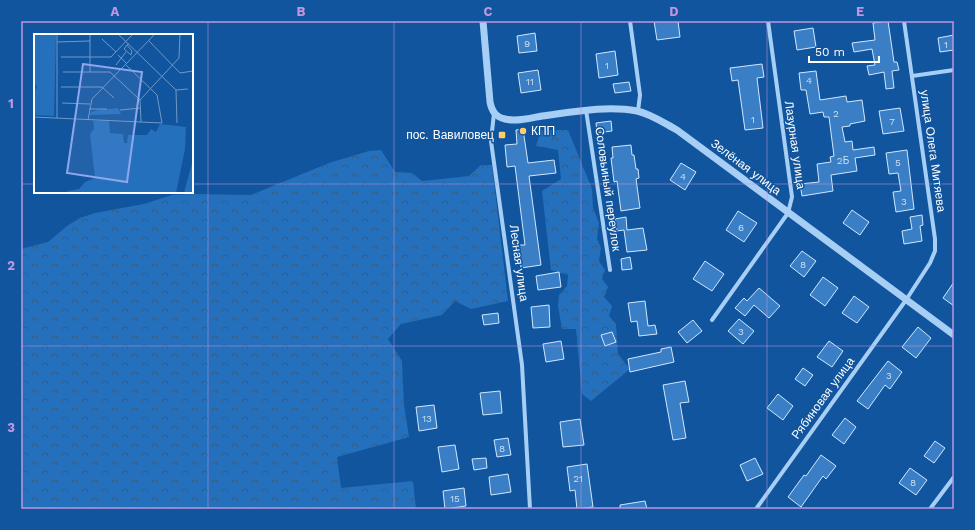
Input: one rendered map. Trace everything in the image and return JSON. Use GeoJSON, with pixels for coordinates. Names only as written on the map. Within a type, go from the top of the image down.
{"type":"FeatureCollection","features":[{"type":"Feature","properties":{"kind":"street","name":"Лесная улица"},"geometry":{"type":"LineString","coordinates":[[483,21],[490,102],[494,113],[491,141],[522,366],[530,509]]}},
{"type":"Feature","properties":{"kind":"street"},"geometry":{"type":"LineString","coordinates":[[630,21],[640,95],[638,111]]}},
{"type":"Feature","properties":{"kind":"street","name":"Лазурная улица"},"geometry":{"type":"LineString","coordinates":[[712,320],[788,213],[792,197],[768,21]]}},
{"type":"Feature","properties":{"kind":"street","name":"улица Олега Митяева"},"geometry":{"type":"LineString","coordinates":[[904,21],[935,239],[935,251],[930,263],[906,300]]}},
{"type":"Feature","properties":{"kind":"street"},"geometry":{"type":"LineString","coordinates":[[912,76],[954,70]]}},
{"type":"Feature","properties":{"kind":"street","name":"Зелёная улица"},"geometry":{"type":"LineString","coordinates":[[494,113],[505,119],[517,120],[586,110],[607,109],[638,111],[657,119],[676,130],[954,335]]}},
{"type":"Feature","properties":{"kind":"street","name":"Соловьиный переулок"},"geometry":{"type":"LineString","coordinates":[[586,110],[610,270]]}},
{"type":"Feature","properties":{"kind":"street","name":"Рябиновая улица"},"geometry":{"type":"LineString","coordinates":[[756,509],[906,300]]}},
{"type":"Feature","properties":{"kind":"street"},"geometry":{"type":"LineString","coordinates":[[930,509],[954,477]]}},
{"type":"Feature","properties":{"kind":"green space"},"geometry":{"type":"Polygon","coordinates":[[[541,130],[568,130],[592,189],[593,208],[599,223],[597,239],[601,248],[599,261],[605,270],[602,279],[608,287],[604,297],[612,306],[609,316],[616,324],[618,354],[630,369],[591,401],[582,394],[576,329],[562,329],[558,306],[559,295],[567,286],[568,275],[551,270],[542,191],[561,179],[558,150],[536,146],[541,130]]]}},
{"type":"Feature","properties":{"kind":"green space"},"geometry":{"type":"Polygon","coordinates":[[[381,150],[395,172],[412,173],[422,181],[469,176],[481,165],[492,165],[508,301],[471,309],[455,301],[442,315],[401,324],[388,339],[402,361],[404,405],[409,437],[337,457],[341,488],[413,481],[416,509],[21,509],[21,249],[48,242],[67,226],[80,218],[95,213],[144,204],[172,195],[251,195],[329,163],[369,151],[381,150]]]}},
{"type":"Feature","properties":{"kind":"building"},"geometry":{"type":"Polygon","coordinates":[[[654,21],[678,21],[680,37],[657,40],[654,21]]]}},
{"type":"Feature","properties":{"kind":"building"},"geometry":{"type":"Polygon","coordinates":[[[888,21],[894,62],[897,62],[899,70],[892,71],[894,88],[886,89],[884,72],[869,75],[867,66],[875,65],[872,49],[854,52],[852,43],[875,40],[873,23],[888,21]]]}},
{"type":"Feature","properties":{"kind":"building"},"geometry":{"type":"Polygon","coordinates":[[[813,28],[816,47],[797,50],[794,31],[813,28]]]}},
{"type":"Feature","properties":{"kind":"building"},"geometry":{"type":"Polygon","coordinates":[[[535,33],[537,51],[519,53],[517,36],[535,33]]]}},
{"type":"Feature","properties":{"kind":"building"},"geometry":{"type":"Polygon","coordinates":[[[954,35],[954,50],[940,52],[938,38],[954,35]]]}},
{"type":"Feature","properties":{"kind":"building"},"geometry":{"type":"Polygon","coordinates":[[[615,51],[618,75],[599,78],[596,54],[615,51]]]}},
{"type":"Feature","properties":{"kind":"building"},"geometry":{"type":"Polygon","coordinates":[[[762,64],[764,77],[757,78],[763,128],[745,130],[738,80],[732,81],[730,68],[762,64]]]}},
{"type":"Feature","properties":{"kind":"building"},"geometry":{"type":"Polygon","coordinates":[[[538,70],[541,90],[521,93],[518,73],[538,70]]]}},
{"type":"Feature","properties":{"kind":"building"},"geometry":{"type":"Polygon","coordinates":[[[816,71],[820,100],[846,96],[847,102],[862,100],[865,121],[842,127],[845,142],[852,141],[853,150],[874,147],[875,155],[855,158],[857,171],[831,175],[833,191],[802,196],[800,184],[819,182],[817,164],[831,162],[830,157],[834,156],[829,117],[824,117],[823,112],[810,114],[806,90],[801,90],[799,73],[816,71]]]}},
{"type":"Feature","properties":{"kind":"building"},"geometry":{"type":"Polygon","coordinates":[[[629,82],[631,91],[615,93],[613,84],[629,82]]]}},
{"type":"Feature","properties":{"kind":"building"},"geometry":{"type":"Polygon","coordinates":[[[900,108],[904,131],[883,134],[879,111],[900,108]]]}},
{"type":"Feature","properties":{"kind":"building"},"geometry":{"type":"Polygon","coordinates":[[[611,121],[612,131],[597,133],[596,123],[611,121]]]}},
{"type":"Feature","properties":{"kind":"building"},"geometry":{"type":"Polygon","coordinates":[[[523,129],[528,163],[554,160],[556,173],[529,176],[541,265],[521,268],[519,245],[525,245],[515,166],[507,167],[505,145],[517,144],[516,130],[523,129]]]}},
{"type":"Feature","properties":{"kind":"building"},"geometry":{"type":"Polygon","coordinates":[[[631,145],[636,169],[638,169],[639,178],[636,179],[640,208],[621,211],[617,181],[614,182],[611,158],[613,158],[612,147],[631,145]]]}},
{"type":"Feature","properties":{"kind":"building"},"geometry":{"type":"Polygon","coordinates":[[[907,150],[914,209],[896,212],[893,192],[901,191],[898,173],[889,174],[886,153],[907,150]]]}},
{"type":"Feature","properties":{"kind":"building"},"geometry":{"type":"Polygon","coordinates":[[[681,163],[696,172],[685,190],[670,180],[681,163]]]}},
{"type":"Feature","properties":{"kind":"building"},"geometry":{"type":"Polygon","coordinates":[[[852,210],[869,222],[860,235],[843,223],[852,210]]]}},
{"type":"Feature","properties":{"kind":"building"},"geometry":{"type":"Polygon","coordinates":[[[738,211],[757,223],[744,242],[726,230],[738,211]]]}},
{"type":"Feature","properties":{"kind":"building"},"geometry":{"type":"Polygon","coordinates":[[[922,215],[923,225],[920,226],[922,241],[904,244],[902,231],[912,229],[910,217],[922,215]]]}},
{"type":"Feature","properties":{"kind":"building"},"geometry":{"type":"Polygon","coordinates":[[[626,217],[627,230],[643,228],[647,250],[627,252],[624,230],[617,231],[615,219],[626,217]]]}},
{"type":"Feature","properties":{"kind":"building"},"geometry":{"type":"Polygon","coordinates":[[[802,251],[816,261],[804,277],[790,266],[802,251]]]}},
{"type":"Feature","properties":{"kind":"building"},"geometry":{"type":"Polygon","coordinates":[[[630,257],[632,269],[622,270],[621,259],[630,257]]]}},
{"type":"Feature","properties":{"kind":"building"},"geometry":{"type":"Polygon","coordinates":[[[705,261],[724,274],[712,291],[693,279],[705,261]]]}},
{"type":"Feature","properties":{"kind":"building"},"geometry":{"type":"Polygon","coordinates":[[[559,272],[561,287],[538,290],[536,276],[559,272]]]}},
{"type":"Feature","properties":{"kind":"building"},"geometry":{"type":"Polygon","coordinates":[[[823,277],[838,288],[825,306],[810,295],[823,277]]]}},
{"type":"Feature","properties":{"kind":"building"},"geometry":{"type":"Polygon","coordinates":[[[954,282],[954,306],[943,298],[954,282]]]}},
{"type":"Feature","properties":{"kind":"building"},"geometry":{"type":"Polygon","coordinates":[[[759,288],[780,306],[769,318],[754,305],[745,316],[735,308],[744,298],[747,301],[759,288]]]}},
{"type":"Feature","properties":{"kind":"building"},"geometry":{"type":"Polygon","coordinates":[[[854,296],[869,307],[857,323],[842,313],[854,296]]]}},
{"type":"Feature","properties":{"kind":"building"},"geometry":{"type":"Polygon","coordinates":[[[645,301],[648,326],[655,325],[657,334],[639,336],[637,321],[631,322],[628,303],[645,301]]]}},
{"type":"Feature","properties":{"kind":"building"},"geometry":{"type":"Polygon","coordinates":[[[549,305],[550,327],[533,328],[531,307],[549,305]]]}},
{"type":"Feature","properties":{"kind":"building"},"geometry":{"type":"Polygon","coordinates":[[[498,313],[499,323],[484,325],[482,315],[498,313]]]}},
{"type":"Feature","properties":{"kind":"building"},"geometry":{"type":"Polygon","coordinates":[[[739,319],[754,331],[743,344],[728,331],[739,319]]]}},
{"type":"Feature","properties":{"kind":"building"},"geometry":{"type":"Polygon","coordinates":[[[693,320],[702,331],[687,343],[678,332],[693,320]]]}},
{"type":"Feature","properties":{"kind":"building"},"geometry":{"type":"Polygon","coordinates":[[[918,327],[931,338],[916,358],[902,347],[918,327]]]}},
{"type":"Feature","properties":{"kind":"building"},"geometry":{"type":"Polygon","coordinates":[[[612,332],[616,342],[605,346],[601,335],[612,332]]]}},
{"type":"Feature","properties":{"kind":"building"},"geometry":{"type":"Polygon","coordinates":[[[561,341],[564,359],[546,362],[543,344],[561,341]]]}},
{"type":"Feature","properties":{"kind":"building"},"geometry":{"type":"Polygon","coordinates":[[[829,341],[843,351],[832,367],[817,357],[829,341]]]}},
{"type":"Feature","properties":{"kind":"building"},"geometry":{"type":"Polygon","coordinates":[[[671,347],[674,362],[630,372],[628,359],[661,352],[661,349],[671,347]]]}},
{"type":"Feature","properties":{"kind":"building"},"geometry":{"type":"Polygon","coordinates":[[[888,361],[902,372],[890,389],[885,385],[868,409],[857,401],[888,361]]]}},
{"type":"Feature","properties":{"kind":"building"},"geometry":{"type":"Polygon","coordinates":[[[803,368],[813,375],[805,386],[795,379],[803,368]]]}},
{"type":"Feature","properties":{"kind":"building"},"geometry":{"type":"Polygon","coordinates":[[[685,381],[689,402],[680,403],[686,438],[673,440],[663,385],[685,381]]]}},
{"type":"Feature","properties":{"kind":"building"},"geometry":{"type":"Polygon","coordinates":[[[500,391],[502,413],[483,415],[480,393],[500,391]]]}},
{"type":"Feature","properties":{"kind":"building"},"geometry":{"type":"Polygon","coordinates":[[[778,394],[793,406],[783,420],[767,408],[778,394]]]}},
{"type":"Feature","properties":{"kind":"building"},"geometry":{"type":"Polygon","coordinates":[[[434,405],[437,428],[419,431],[416,407],[434,405]]]}},
{"type":"Feature","properties":{"kind":"building"},"geometry":{"type":"Polygon","coordinates":[[[845,418],[856,427],[844,444],[832,435],[845,418]]]}},
{"type":"Feature","properties":{"kind":"building"},"geometry":{"type":"Polygon","coordinates":[[[580,419],[584,445],[563,447],[560,422],[580,419]]]}},
{"type":"Feature","properties":{"kind":"building"},"geometry":{"type":"Polygon","coordinates":[[[508,438],[511,455],[497,457],[494,440],[508,438]]]}},
{"type":"Feature","properties":{"kind":"building"},"geometry":{"type":"Polygon","coordinates":[[[935,441],[945,448],[934,463],[924,456],[935,441]]]}},
{"type":"Feature","properties":{"kind":"building"},"geometry":{"type":"Polygon","coordinates":[[[455,445],[459,469],[442,472],[438,447],[455,445]]]}},
{"type":"Feature","properties":{"kind":"building"},"geometry":{"type":"Polygon","coordinates":[[[821,455],[836,466],[826,479],[823,476],[801,507],[788,497],[821,455]]]}},
{"type":"Feature","properties":{"kind":"building"},"geometry":{"type":"Polygon","coordinates":[[[486,458],[487,468],[474,470],[472,459],[486,458]]]}},
{"type":"Feature","properties":{"kind":"building"},"geometry":{"type":"Polygon","coordinates":[[[755,458],[763,474],[747,481],[740,465],[755,458]]]}},
{"type":"Feature","properties":{"kind":"building"},"geometry":{"type":"Polygon","coordinates":[[[587,464],[593,507],[577,509],[575,490],[570,491],[567,467],[587,464]]]}},
{"type":"Feature","properties":{"kind":"building"},"geometry":{"type":"Polygon","coordinates":[[[910,468],[927,480],[916,495],[899,483],[910,468]]]}},
{"type":"Feature","properties":{"kind":"building"},"geometry":{"type":"Polygon","coordinates":[[[508,474],[511,492],[491,495],[489,477],[508,474]]]}},
{"type":"Feature","properties":{"kind":"building"},"geometry":{"type":"Polygon","coordinates":[[[464,488],[466,506],[445,509],[443,491],[464,488]]]}},
{"type":"Feature","properties":{"kind":"building"},"geometry":{"type":"Polygon","coordinates":[[[645,501],[647,509],[620,509],[620,505],[645,501]]]}},
{"type":"Feature","properties":{"kind":"place","name":"КПП"},"geometry":{"type":"Point","coordinates":[523,131]}},
{"type":"Feature","properties":{"kind":"place","name":"пос. Вавиловец"},"geometry":{"type":"Point","coordinates":[502,135]}}]}
